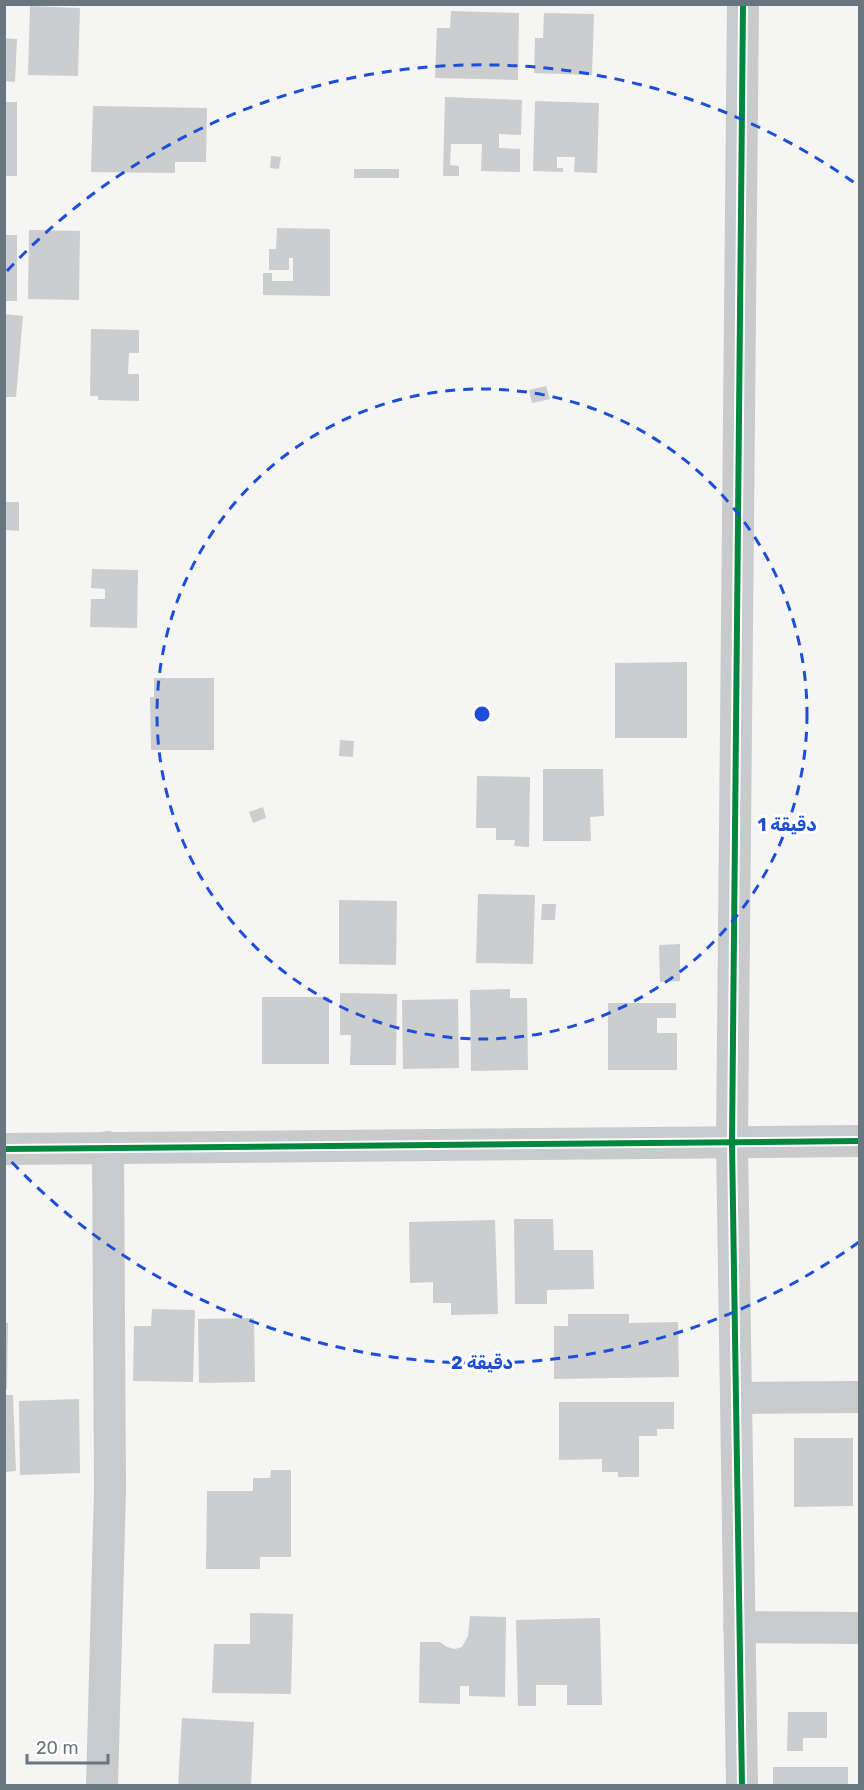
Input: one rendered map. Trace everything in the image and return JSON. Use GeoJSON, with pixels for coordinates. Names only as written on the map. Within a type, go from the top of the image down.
{"type":"FeatureCollection","features":[{"type":"Feature","properties":{"kind":"street"},"geometry":{"type":"LineString","coordinates":[[742,1785],[732,1142],[743,4]]}},
{"type":"Feature","properties":{"kind":"street"},"geometry":{"type":"LineString","coordinates":[[4,1149],[860,1141]]}},
{"type":"Feature","properties":{"kind":"street"},"geometry":{"type":"LineString","coordinates":[[102,1785],[111,1490],[108,1147]]}},
{"type":"Feature","properties":{"kind":"street"},"geometry":{"type":"LineString","coordinates":[[736,1398],[860,1397]]}},
{"type":"Feature","properties":{"kind":"street"},"geometry":{"type":"LineString","coordinates":[[739,1627],[860,1628]]}},
{"type":"Feature","properties":{"kind":"building"},"geometry":{"type":"Polygon","coordinates":[[[30,6],[80,8],[78,76],[28,75],[30,6]]]}},
{"type":"Feature","properties":{"kind":"building"},"geometry":{"type":"Polygon","coordinates":[[[451,11],[519,13],[518,80],[435,78],[437,28],[450,28],[451,11]]]}},
{"type":"Feature","properties":{"kind":"building"},"geometry":{"type":"Polygon","coordinates":[[[544,13],[594,14],[592,75],[534,73],[535,38],[543,38],[544,13]]]}},
{"type":"Feature","properties":{"kind":"building"},"geometry":{"type":"Polygon","coordinates":[[[4,38],[17,39],[15,82],[4,81],[4,38]]]}},
{"type":"Feature","properties":{"kind":"building"},"geometry":{"type":"Polygon","coordinates":[[[445,97],[522,100],[521,135],[499,134],[499,148],[520,149],[520,172],[481,171],[482,144],[451,144],[450,165],[459,166],[459,176],[443,176],[445,97]]]}},
{"type":"Feature","properties":{"kind":"building"},"geometry":{"type":"Polygon","coordinates":[[[535,101],[599,103],[597,173],[574,172],[575,157],[557,157],[557,168],[563,168],[563,172],[533,171],[535,101]]]}},
{"type":"Feature","properties":{"kind":"building"},"geometry":{"type":"Polygon","coordinates":[[[4,102],[17,102],[17,176],[4,176],[4,102]]]}},
{"type":"Feature","properties":{"kind":"building"},"geometry":{"type":"Polygon","coordinates":[[[93,106],[207,108],[206,162],[175,162],[175,173],[91,172],[93,106]]]}},
{"type":"Feature","properties":{"kind":"building"},"geometry":{"type":"Polygon","coordinates":[[[271,156],[281,157],[279,169],[270,168],[271,156]]]}},
{"type":"Feature","properties":{"kind":"building"},"geometry":{"type":"Polygon","coordinates":[[[354,169],[399,169],[399,178],[354,178],[354,169]]]}},
{"type":"Feature","properties":{"kind":"building"},"geometry":{"type":"Polygon","coordinates":[[[277,228],[330,229],[330,296],[263,295],[263,273],[272,273],[272,281],[293,281],[293,258],[289,258],[289,270],[269,270],[269,249],[276,249],[277,228]]]}},
{"type":"Feature","properties":{"kind":"building"},"geometry":{"type":"Polygon","coordinates":[[[29,230],[80,231],[79,300],[28,299],[29,230]]]}},
{"type":"Feature","properties":{"kind":"building"},"geometry":{"type":"Polygon","coordinates":[[[4,235],[17,235],[17,301],[4,301],[4,235]]]}},
{"type":"Feature","properties":{"kind":"building"},"geometry":{"type":"Polygon","coordinates":[[[4,314],[23,316],[16,397],[4,397],[4,314]]]}},
{"type":"Feature","properties":{"kind":"building"},"geometry":{"type":"Polygon","coordinates":[[[91,329],[139,330],[139,353],[129,353],[128,374],[139,374],[139,401],[98,400],[98,396],[90,396],[91,329]]]}},
{"type":"Feature","properties":{"kind":"building"},"geometry":{"type":"Polygon","coordinates":[[[546,386],[550,399],[532,403],[529,390],[546,386]]]}},
{"type":"Feature","properties":{"kind":"building"},"geometry":{"type":"Polygon","coordinates":[[[4,502],[19,502],[19,531],[4,530],[4,502]]]}},
{"type":"Feature","properties":{"kind":"building"},"geometry":{"type":"Polygon","coordinates":[[[92,569],[138,570],[137,628],[90,627],[91,599],[105,599],[105,589],[91,588],[92,569]]]}},
{"type":"Feature","properties":{"kind":"building"},"geometry":{"type":"Polygon","coordinates":[[[687,662],[687,738],[615,738],[615,663],[687,662]]]}},
{"type":"Feature","properties":{"kind":"building"},"geometry":{"type":"Polygon","coordinates":[[[154,678],[214,678],[214,750],[151,750],[150,697],[154,697],[154,678]]]}},
{"type":"Feature","properties":{"kind":"building"},"geometry":{"type":"Polygon","coordinates":[[[340,740],[354,741],[353,757],[339,756],[340,740]]]}},
{"type":"Feature","properties":{"kind":"building"},"geometry":{"type":"Polygon","coordinates":[[[543,769],[603,769],[604,816],[590,817],[591,841],[543,841],[543,769]]]}},
{"type":"Feature","properties":{"kind":"building"},"geometry":{"type":"Polygon","coordinates":[[[477,776],[530,777],[529,847],[514,846],[515,840],[496,840],[496,828],[476,828],[477,776]]]}},
{"type":"Feature","properties":{"kind":"building"},"geometry":{"type":"Polygon","coordinates":[[[263,807],[266,818],[253,823],[249,812],[263,807]]]}},
{"type":"Feature","properties":{"kind":"building"},"geometry":{"type":"Polygon","coordinates":[[[478,894],[535,895],[533,964],[476,963],[478,894]]]}},
{"type":"Feature","properties":{"kind":"building"},"geometry":{"type":"Polygon","coordinates":[[[339,900],[397,901],[396,965],[339,964],[339,900]]]}},
{"type":"Feature","properties":{"kind":"building"},"geometry":{"type":"Polygon","coordinates":[[[542,904],[556,904],[555,920],[541,920],[542,904]]]}},
{"type":"Feature","properties":{"kind":"building"},"geometry":{"type":"Polygon","coordinates":[[[680,944],[680,981],[660,982],[659,945],[680,944]]]}},
{"type":"Feature","properties":{"kind":"building"},"geometry":{"type":"Polygon","coordinates":[[[510,989],[510,998],[527,998],[528,1070],[471,1071],[470,990],[510,989]]]}},
{"type":"Feature","properties":{"kind":"building"},"geometry":{"type":"Polygon","coordinates":[[[340,993],[397,994],[396,1065],[350,1065],[351,1035],[340,1035],[340,993]]]}},
{"type":"Feature","properties":{"kind":"building"},"geometry":{"type":"Polygon","coordinates":[[[262,997],[329,997],[329,1064],[262,1064],[262,997]]]}},
{"type":"Feature","properties":{"kind":"building"},"geometry":{"type":"Polygon","coordinates":[[[458,999],[459,1068],[403,1069],[402,1000],[458,999]]]}},
{"type":"Feature","properties":{"kind":"building"},"geometry":{"type":"Polygon","coordinates":[[[608,1003],[676,1003],[676,1018],[657,1018],[657,1033],[677,1033],[677,1070],[608,1070],[608,1003]]]}},
{"type":"Feature","properties":{"kind":"building"},"geometry":{"type":"Polygon","coordinates":[[[514,1219],[553,1219],[554,1250],[593,1250],[594,1289],[547,1290],[547,1304],[515,1304],[514,1219]]]}},
{"type":"Feature","properties":{"kind":"building"},"geometry":{"type":"Polygon","coordinates":[[[495,1220],[498,1314],[451,1315],[451,1303],[433,1303],[433,1282],[410,1283],[409,1222],[495,1220]]]}},
{"type":"Feature","properties":{"kind":"building"},"geometry":{"type":"Polygon","coordinates":[[[152,1309],[195,1310],[193,1382],[133,1381],[134,1326],[151,1326],[152,1309]]]}},
{"type":"Feature","properties":{"kind":"building"},"geometry":{"type":"Polygon","coordinates":[[[568,1314],[629,1314],[629,1323],[678,1322],[679,1377],[554,1379],[554,1326],[568,1326],[568,1314]]]}},
{"type":"Feature","properties":{"kind":"building"},"geometry":{"type":"Polygon","coordinates":[[[254,1318],[255,1382],[199,1383],[198,1319],[254,1318]]]}},
{"type":"Feature","properties":{"kind":"building"},"geometry":{"type":"Polygon","coordinates":[[[4,1323],[8,1323],[7,1389],[4,1389],[4,1323]]]}},
{"type":"Feature","properties":{"kind":"building"},"geometry":{"type":"Polygon","coordinates":[[[5,1395],[13,1395],[16,1471],[5,1472],[5,1395]]]}},
{"type":"Feature","properties":{"kind":"building"},"geometry":{"type":"Polygon","coordinates":[[[79,1399],[80,1473],[20,1475],[19,1401],[79,1399]]]}},
{"type":"Feature","properties":{"kind":"building"},"geometry":{"type":"Polygon","coordinates":[[[559,1402],[674,1402],[674,1429],[657,1429],[657,1436],[639,1436],[639,1477],[618,1477],[618,1472],[602,1472],[602,1459],[559,1460],[559,1402]]]}},
{"type":"Feature","properties":{"kind":"building"},"geometry":{"type":"Polygon","coordinates":[[[794,1438],[853,1438],[853,1506],[794,1507],[794,1438]]]}},
{"type":"Feature","properties":{"kind":"building"},"geometry":{"type":"Polygon","coordinates":[[[271,1470],[291,1470],[291,1557],[260,1557],[260,1569],[206,1569],[207,1491],[253,1491],[253,1478],[270,1478],[271,1470]]]}},
{"type":"Feature","properties":{"kind":"building"},"geometry":{"type":"Polygon","coordinates":[[[250,1613],[293,1614],[291,1694],[212,1693],[214,1644],[250,1644],[250,1613]]]}},
{"type":"Feature","properties":{"kind":"building"},"geometry":{"type":"Polygon","coordinates":[[[470,1616],[506,1617],[505,1697],[469,1696],[469,1686],[460,1686],[460,1704],[419,1703],[420,1642],[440,1642],[455,1649],[462,1647],[468,1636],[470,1616]]]}},
{"type":"Feature","properties":{"kind":"building"},"geometry":{"type":"Polygon","coordinates":[[[600,1618],[602,1705],[567,1705],[567,1685],[536,1685],[536,1706],[518,1706],[516,1620],[600,1618]]]}},
{"type":"Feature","properties":{"kind":"building"},"geometry":{"type":"Polygon","coordinates":[[[788,1712],[827,1712],[827,1738],[803,1738],[803,1751],[787,1751],[788,1712]]]}},
{"type":"Feature","properties":{"kind":"building"},"geometry":{"type":"Polygon","coordinates":[[[182,1718],[254,1722],[251,1786],[178,1786],[182,1718]]]}},
{"type":"Feature","properties":{"kind":"building"},"geometry":{"type":"Polygon","coordinates":[[[773,1767],[848,1767],[848,1786],[773,1786],[773,1767]]]}},
{"type":"Feature","properties":{"kind":"cycle path"},"geometry":{"type":"LineString","coordinates":[[742,1786],[732,1142],[743,4]]}},
{"type":"Feature","properties":{"kind":"cycle path"},"geometry":{"type":"LineString","coordinates":[[4,1149],[860,1141]]}}]}
